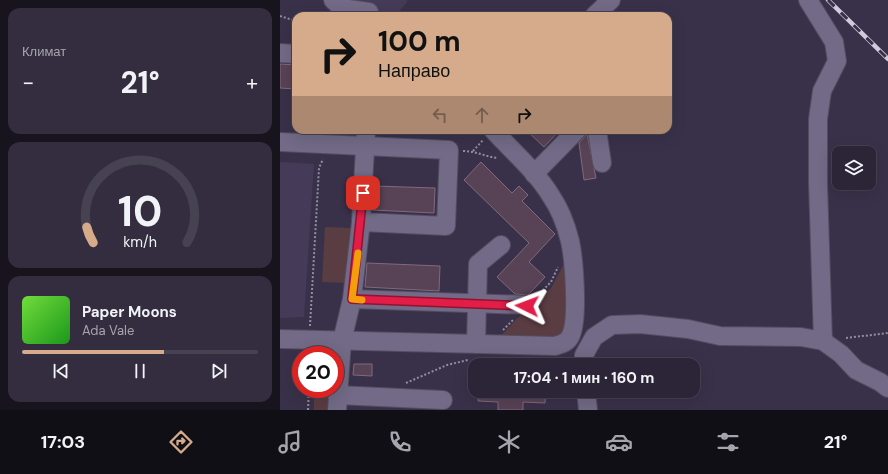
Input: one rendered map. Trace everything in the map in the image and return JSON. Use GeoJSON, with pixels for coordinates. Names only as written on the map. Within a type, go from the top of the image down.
{"type":"FeatureCollection","features":[{"type":"Feature","properties":{"kind":"street"},"geometry":{"type":"LineString","coordinates":[[333,0],[342,8],[369,9]]}},
{"type":"Feature","properties":{"kind":"street"},"geometry":{"type":"LineString","coordinates":[[598,12],[611,0]]}},
{"type":"Feature","properties":{"kind":"street"},"geometry":{"type":"LineString","coordinates":[[808,0],[834,42],[837,61],[822,91],[818,119],[818,183],[823,341]]}},
{"type":"Feature","properties":{"kind":"street"},"geometry":{"type":"LineString","coordinates":[[280,53],[292,54]]}},
{"type":"Feature","properties":{"kind":"street"},"geometry":{"type":"LineString","coordinates":[[280,339],[342,341],[474,351],[555,346],[564,343],[571,336],[576,314],[570,241],[560,213],[551,195],[534,174],[497,134]]}},
{"type":"Feature","properties":{"kind":"street"},"geometry":{"type":"LineString","coordinates":[[534,174],[573,134]]}},
{"type":"Feature","properties":{"kind":"street"},"geometry":{"type":"LineString","coordinates":[[597,134],[602,163]]}},
{"type":"Feature","properties":{"kind":"street"},"geometry":{"type":"LineString","coordinates":[[365,138],[361,222],[352,299],[342,341],[337,403],[386,398],[443,400]]}},
{"type":"Feature","properties":{"kind":"street"},"geometry":{"type":"LineString","coordinates":[[280,142],[329,145],[365,138],[449,150],[446,226],[361,222]]}},
{"type":"Feature","properties":{"kind":"street"},"geometry":{"type":"LineString","coordinates":[[474,351],[478,264],[501,245]]}},
{"type":"Feature","properties":{"kind":"street"},"geometry":{"type":"LineString","coordinates":[[352,299],[476,302],[527,306]]}},
{"type":"Feature","properties":{"kind":"street"},"geometry":{"type":"LineString","coordinates":[[585,358],[594,337],[612,325],[640,324],[674,327],[720,336],[801,337],[823,341],[841,354],[856,370],[880,382],[888,388]]}},
{"type":"Feature","properties":{"kind":"street"},"geometry":{"type":"LineString","coordinates":[[564,343],[582,358]]}},
{"type":"Feature","properties":{"kind":"street"},"geometry":{"type":"LineString","coordinates":[[587,398],[588,410]]}},
{"type":"Feature","properties":{"kind":"path"},"geometry":{"type":"LineString","coordinates":[[280,16],[292,20]]}},
{"type":"Feature","properties":{"kind":"path"},"geometry":{"type":"LineString","coordinates":[[310,340],[311,287],[319,168],[329,145]]}},
{"type":"Feature","properties":{"kind":"path"},"geometry":{"type":"LineString","coordinates":[[449,150],[473,151],[489,157],[521,160]]}},
{"type":"Feature","properties":{"kind":"path"},"geometry":{"type":"LineString","coordinates":[[823,341],[888,333]]}},
{"type":"Feature","properties":{"kind":"path"},"geometry":{"type":"LineString","coordinates":[[386,398],[407,382],[447,365],[474,351]]}},
{"type":"Feature","properties":{"kind":"path"},"geometry":{"type":"LineString","coordinates":[[308,410],[309,398]]}},
{"type":"Feature","properties":{"kind":"shaded area"},"geometry":{"type":"Polygon","coordinates":[[[323,0],[407,0],[398,12],[331,12],[323,0]]]}},
{"type":"Feature","properties":{"kind":"shaded area"},"geometry":{"type":"Polygon","coordinates":[[[280,162],[314,164],[304,317],[280,318],[280,162]]]}},
{"type":"Feature","properties":{"kind":"shaded area"},"geometry":{"type":"Polygon","coordinates":[[[325,227],[351,228],[348,283],[322,282],[325,227]]]}},
{"type":"Feature","properties":{"kind":"shaded area"},"geometry":{"type":"Polygon","coordinates":[[[565,262],[568,274],[566,326],[559,339],[497,340],[523,312],[531,308],[551,288],[565,262]]]}},
{"type":"Feature","properties":{"kind":"shaded area"},"geometry":{"type":"Polygon","coordinates":[[[314,398],[329,398],[328,410],[314,410],[314,398]]]}},
{"type":"Feature","properties":{"kind":"building"},"geometry":{"type":"Polygon","coordinates":[[[280,64],[292,65],[292,89],[280,88],[280,64]]]}},
{"type":"Feature","properties":{"kind":"building"},"geometry":{"type":"Polygon","coordinates":[[[530,134],[556,134],[544,147],[530,134]]]}},
{"type":"Feature","properties":{"kind":"building"},"geometry":{"type":"Polygon","coordinates":[[[587,134],[596,178],[584,180],[579,143],[587,134]]]}},
{"type":"Feature","properties":{"kind":"building"},"geometry":{"type":"Polygon","coordinates":[[[481,162],[512,193],[519,186],[528,195],[522,201],[555,234],[529,262],[545,277],[528,295],[515,294],[497,277],[529,243],[464,180],[481,162]]]}},
{"type":"Feature","properties":{"kind":"building"},"geometry":{"type":"Polygon","coordinates":[[[374,186],[435,188],[434,213],[372,210],[374,186]]]}},
{"type":"Feature","properties":{"kind":"building"},"geometry":{"type":"Polygon","coordinates":[[[367,263],[440,266],[439,291],[365,287],[367,263]]]}},
{"type":"Feature","properties":{"kind":"building"},"geometry":{"type":"Polygon","coordinates":[[[354,364],[372,364],[372,376],[353,375],[354,364]]]}},
{"type":"Feature","properties":{"kind":"building"},"geometry":{"type":"Polygon","coordinates":[[[478,398],[545,398],[545,403],[523,402],[523,410],[498,410],[498,402],[478,401],[478,398]]]}},
{"type":"Feature","properties":{"kind":"railway"},"geometry":{"type":"LineString","coordinates":[[828,0],[888,59]]}},
{"type":"Feature","properties":{"kind":"slow traffic"},"geometry":{"type":"LineString","coordinates":[[358,253],[352,299],[362,300]]}},
{"type":"Feature","properties":{"kind":"route"},"geometry":{"type":"LineString","coordinates":[[363,193],[352,299],[476,302],[527,306]]}}]}
